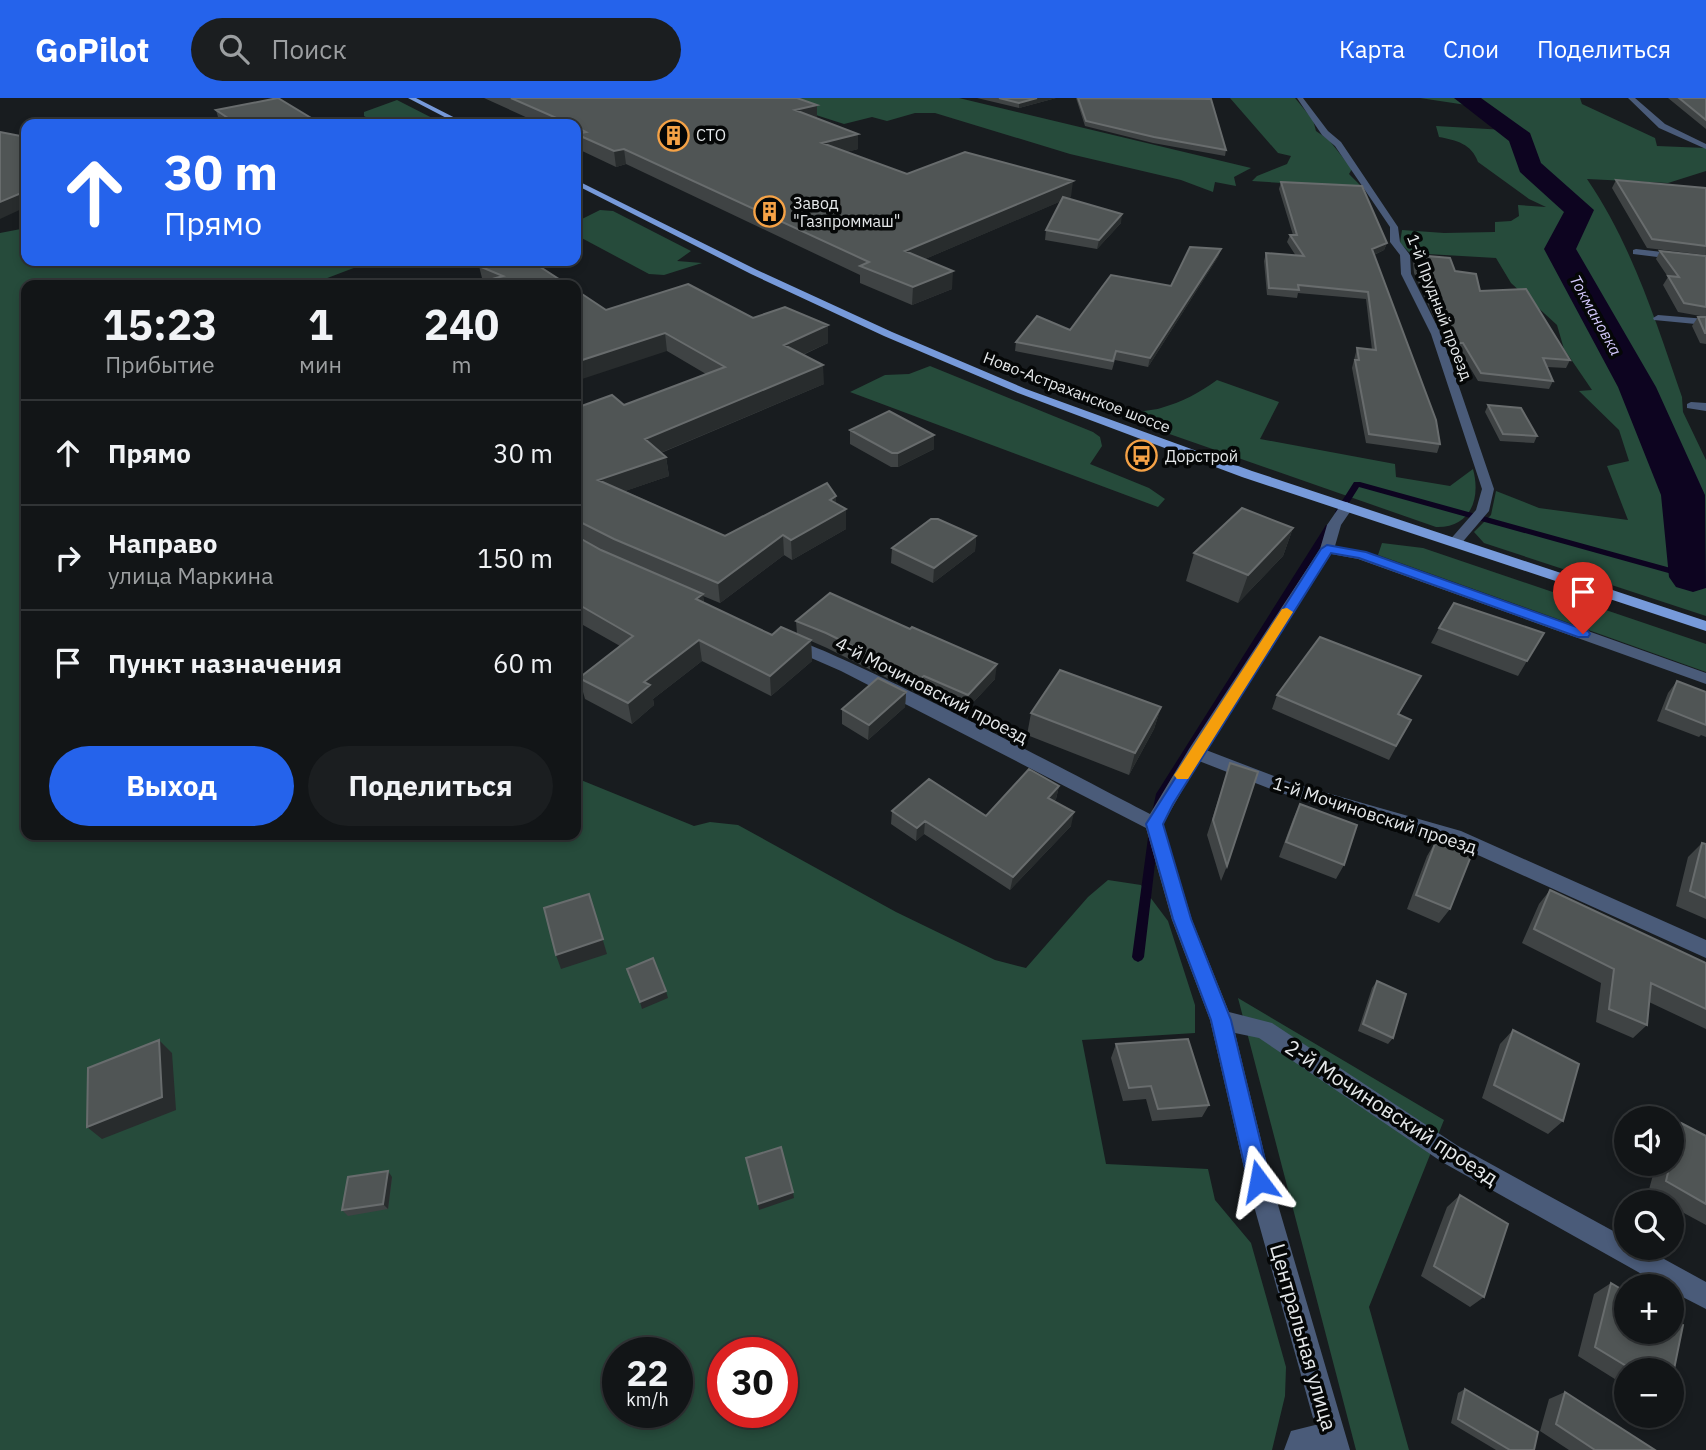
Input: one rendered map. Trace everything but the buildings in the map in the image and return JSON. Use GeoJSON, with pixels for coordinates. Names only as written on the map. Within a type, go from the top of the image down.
{"type":"FeatureCollection","features":[{"type":"Feature","properties":{"kind":"main road"},"geometry":{"type":"LineString","coordinates":[[411,98],[453,119]]}},
{"type":"Feature","properties":{"kind":"main road","name":"Ново-Астраханское шоссе"},"geometry":{"type":"LineString","coordinates":[[581,184],[754,272],[932,354],[1110,425],[1706,626]]}},
{"type":"Feature","properties":{"kind":"street","name":"1-й Прудный проезд"},"geometry":{"type":"LineString","coordinates":[[1300,98],[1325,133],[1338,144],[1394,227],[1395,242],[1405,255],[1406,274],[1440,347],[1488,489],[1482,511],[1455,542]]}},
{"type":"Feature","properties":{"kind":"street"},"geometry":{"type":"LineString","coordinates":[[1631,98],[1662,126],[1706,147]]}},
{"type":"Feature","properties":{"kind":"street"},"geometry":{"type":"LineString","coordinates":[[1636,252],[1706,260]]}},
{"type":"Feature","properties":{"kind":"street"},"geometry":{"type":"LineString","coordinates":[[1658,318],[1706,322]]}},
{"type":"Feature","properties":{"kind":"street"},"geometry":{"type":"LineString","coordinates":[[1691,406],[1706,407]]}},
{"type":"Feature","properties":{"kind":"street"},"geometry":{"type":"LineString","coordinates":[[1154,824],[1195,753],[1327,549],[1334,525],[1347,506]]}},
{"type":"Feature","properties":{"kind":"street"},"geometry":{"type":"LineString","coordinates":[[1327,549],[1361,555],[1706,678]]}},
{"type":"Feature","properties":{"kind":"street","name":"4-й Мочиновский проезд"},"geometry":{"type":"LineString","coordinates":[[773,635],[847,667],[1154,824]]}},
{"type":"Feature","properties":{"kind":"street","name":"1-й Мочиновский проезд"},"geometry":{"type":"LineString","coordinates":[[1195,753],[1287,788],[1454,836],[1706,949]]}},
{"type":"Feature","properties":{"kind":"street","name":"Центральная улица"},"geometry":{"type":"LineString","coordinates":[[1154,824],[1182,919],[1221,1020],[1259,1181],[1334,1443]]}},
{"type":"Feature","properties":{"kind":"street","name":"2-й Мочиновский проезд"},"geometry":{"type":"LineString","coordinates":[[1221,1020],[1264,1030],[1450,1154],[1706,1296]]}},
{"type":"Feature","properties":{"kind":"street"},"geometry":{"type":"LineString","coordinates":[[1298,1450],[1301,1441],[1334,1443]]}},
{"type":"Feature","properties":{"kind":"green space"},"geometry":{"type":"Polygon","coordinates":[[[763,98],[959,98],[1251,168],[1234,177],[1236,186],[1215,182],[1213,192],[1181,180],[1070,154],[935,113],[915,113],[887,121],[872,117],[844,124],[763,98]]]}},
{"type":"Feature","properties":{"kind":"green space"},"geometry":{"type":"Polygon","coordinates":[[[1230,98],[1295,98],[1313,120],[1316,131],[1329,140],[1352,169],[1349,174],[1363,188],[1252,181],[1257,176],[1287,164],[1291,156],[1278,153],[1230,98]]]}},
{"type":"Feature","properties":{"kind":"green space"},"geometry":{"type":"Polygon","coordinates":[[[1420,98],[1580,98],[1582,104],[1655,138],[1657,146],[1706,148],[1706,171],[1668,183],[1587,179],[1617,230],[1642,285],[1682,397],[1683,412],[1706,460],[1706,616],[1484,543],[1474,532],[1491,515],[1496,491],[1539,508],[1628,520],[1607,466],[1629,461],[1619,430],[1579,391],[1592,390],[1564,349],[1557,325],[1511,283],[1496,258],[1410,253],[1400,243],[1402,230],[1495,232],[1495,222],[1511,221],[1519,216],[1518,205],[1546,207],[1529,199],[1478,162],[1468,147],[1439,137],[1436,126],[1505,130],[1473,106],[1420,98]]]}},
{"type":"Feature","properties":{"kind":"green space"},"geometry":{"type":"Polygon","coordinates":[[[397,100],[434,119],[369,119],[364,116],[364,112],[397,100]]]}},
{"type":"Feature","properties":{"kind":"green space"},"geometry":{"type":"Polygon","coordinates":[[[600,210],[613,211],[691,251],[677,261],[702,263],[664,275],[649,274],[581,238],[581,220],[600,210]]]}},
{"type":"Feature","properties":{"kind":"green space"},"geometry":{"type":"Polygon","coordinates":[[[21,229],[21,266],[359,266],[322,280],[21,280],[21,840],[581,840],[581,780],[694,826],[710,822],[738,825],[896,912],[995,960],[1026,968],[1088,897],[1108,880],[1141,885],[1168,921],[1195,1005],[1195,1033],[1082,1040],[1106,1164],[1208,1169],[1215,1200],[1251,1243],[1286,1367],[1285,1396],[1272,1450],[0,1450],[0,233],[21,229]]]}},
{"type":"Feature","properties":{"kind":"green space"},"geometry":{"type":"Polygon","coordinates":[[[930,366],[1093,432],[1100,437],[1102,446],[1090,464],[1149,488],[1165,499],[1158,507],[850,392],[885,375],[909,374],[930,366]]]}},
{"type":"Feature","properties":{"kind":"green space"},"geometry":{"type":"Polygon","coordinates":[[[1217,380],[1279,402],[1260,439],[1395,464],[1396,477],[1450,486],[1473,469],[1476,490],[1471,509],[1458,522],[1436,527],[1135,422],[1134,415],[1137,413],[1176,403],[1217,380]]]}},
{"type":"Feature","properties":{"kind":"green space"},"geometry":{"type":"Polygon","coordinates":[[[1382,543],[1423,548],[1706,644],[1706,672],[1378,555],[1382,543]]]}},
{"type":"Feature","properties":{"kind":"green space"},"geometry":{"type":"Polygon","coordinates":[[[1238,998],[1444,1120],[1369,1307],[1409,1450],[1356,1450],[1238,998]]]}},
{"type":"Feature","properties":{"kind":"waterway","name":"Токмановка"},"geometry":{"type":"LineString","coordinates":[[1466,98],[1521,138],[1529,166],[1579,210],[1560,249],[1637,387],[1683,495],[1693,577]]}},
{"type":"Feature","properties":{"kind":"waterway"},"geometry":{"type":"LineString","coordinates":[[1339,512],[1357,484],[1693,577]]}},
{"type":"Feature","properties":{"kind":"waterway"},"geometry":{"type":"LineString","coordinates":[[1157,813],[1159,797],[1329,527]]}},
{"type":"Feature","properties":{"kind":"waterway"},"geometry":{"type":"LineString","coordinates":[[1138,957],[1153,838]]}},
{"type":"Feature","properties":{"kind":"slow traffic"},"geometry":{"type":"LineString","coordinates":[[1182,775],[1287,612]]}},
{"type":"Feature","properties":{"kind":"place","name":"СТО"},"geometry":{"type":"Point","coordinates":[673,135]}},
{"type":"Feature","properties":{"kind":"place","name":"Завод \"Газпроммаш\""},"geometry":{"type":"Point","coordinates":[770,212]}},
{"type":"Feature","properties":{"kind":"place","name":"Дорстрой"},"geometry":{"type":"Point","coordinates":[1142,456]}},
{"type":"Feature","properties":{"kind":"route"},"geometry":{"type":"LineString","coordinates":[[1259,1181],[1221,1020],[1182,919],[1154,824],[1195,753],[1327,549],[1361,555],[1583,634]]}}]}
